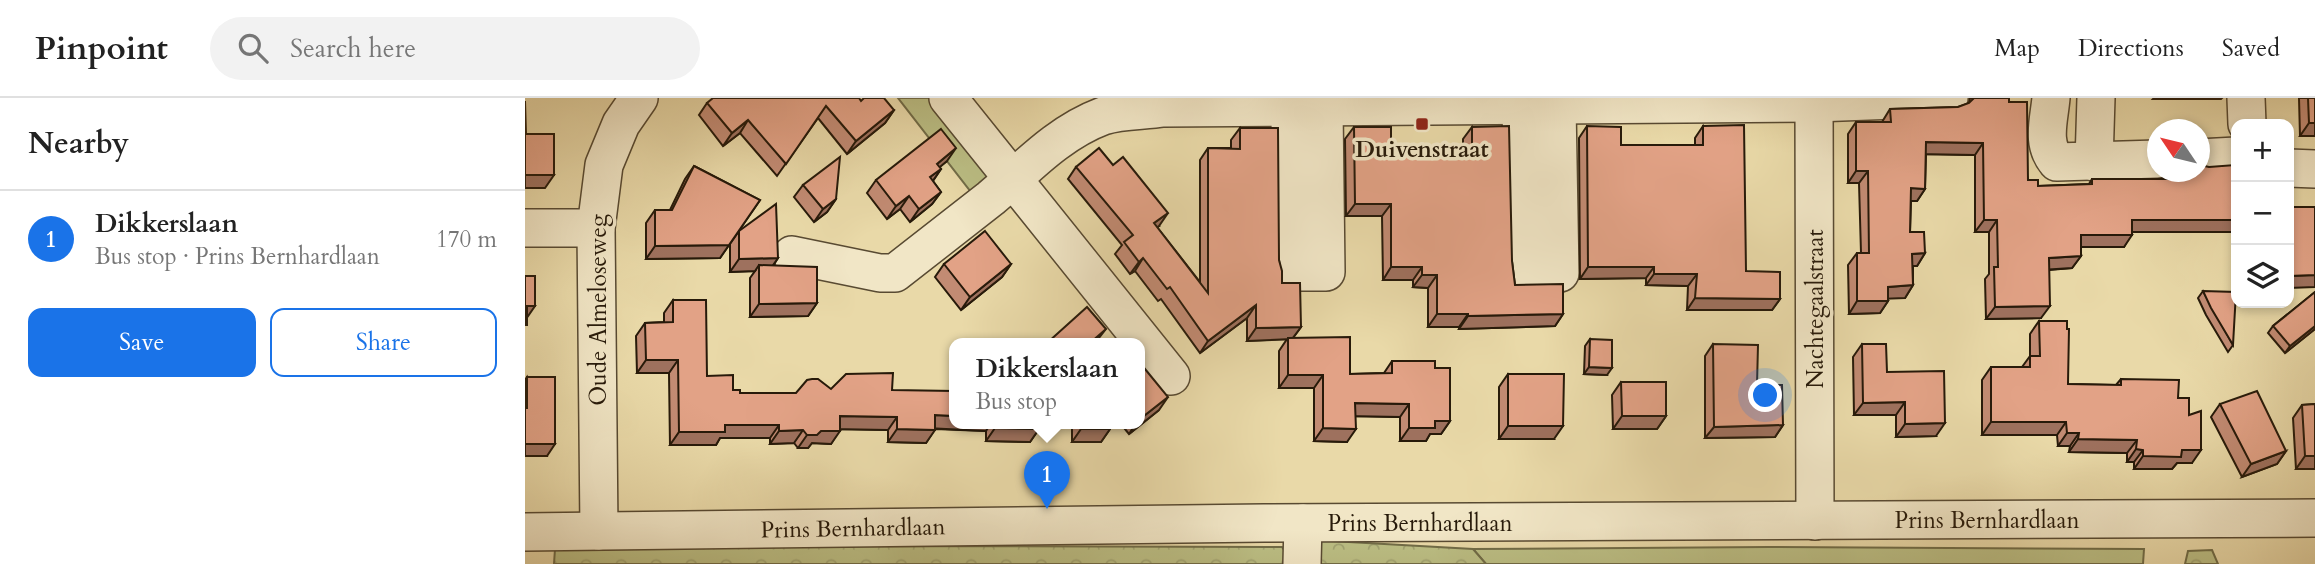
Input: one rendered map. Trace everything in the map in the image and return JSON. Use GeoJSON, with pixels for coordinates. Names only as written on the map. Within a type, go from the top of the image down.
{"type":"FeatureCollection","features":[{"type":"Feature","properties":{"kind":"street","name":"Oude Almeloseweg"},"geometry":{"type":"LineString","coordinates":[[599,531],[596,228],[604,165],[621,124],[639,98]]}},
{"type":"Feature","properties":{"kind":"street"},"geometry":{"type":"LineString","coordinates":[[948,98],[1141,338]]}},
{"type":"Feature","properties":{"kind":"street"},"geometry":{"type":"LineString","coordinates":[[792,255],[880,273],[895,273],[1070,132],[1105,116],[1163,108],[1557,106],[1949,98]]}},
{"type":"Feature","properties":{"kind":"street"},"geometry":{"type":"LineString","coordinates":[[2051,98],[2047,139],[2049,152],[2057,162],[2147,160]]}},
{"type":"Feature","properties":{"kind":"street"},"geometry":{"type":"LineString","coordinates":[[2094,162],[2096,98]]}},
{"type":"Feature","properties":{"kind":"street"},"geometry":{"type":"LineString","coordinates":[[2246,98],[2247,119]]}},
{"type":"Feature","properties":{"kind":"street","name":"Nachtegaalstraat"},"geometry":{"type":"LineString","coordinates":[[1814,101],[1815,521]]}},
{"type":"Feature","properties":{"kind":"street"},"geometry":{"type":"LineString","coordinates":[[1521,106],[1524,273],[1560,273],[1557,106]]}},
{"type":"Feature","properties":{"kind":"street"},"geometry":{"type":"LineString","coordinates":[[2210,157],[2231,156]]}},
{"type":"Feature","properties":{"kind":"street"},"geometry":{"type":"LineString","coordinates":[[2294,168],[2315,169]]}},
{"type":"Feature","properties":{"kind":"street"},"geometry":{"type":"LineString","coordinates":[[525,228],[596,228]]}},
{"type":"Feature","properties":{"kind":"street"},"geometry":{"type":"LineString","coordinates":[[1145,343],[1171,376]]}},
{"type":"Feature","properties":{"kind":"street","name":"Prins Bernhardlaan"},"geometry":{"type":"LineString","coordinates":[[535,543],[599,531],[1305,551],[1815,521],[2315,518]]}},
{"type":"Feature","properties":{"kind":"green space"},"geometry":{"type":"Polygon","coordinates":[[[898,98],[934,98],[993,175],[971,192],[898,98]]]}},
{"type":"Feature","properties":{"kind":"green space"},"geometry":{"type":"Polygon","coordinates":[[[1313,540],[1473,549],[1486,564],[1315,564],[1313,540]]]}},
{"type":"Feature","properties":{"kind":"green space"},"geometry":{"type":"Polygon","coordinates":[[[870,546],[1282,547],[1290,559],[1290,564],[554,564],[555,549],[870,546]]]}},
{"type":"Feature","properties":{"kind":"green space"},"geometry":{"type":"Polygon","coordinates":[[[1473,549],[2144,549],[2143,564],[1486,564],[1473,549]]]}},
{"type":"Feature","properties":{"kind":"green space"},"geometry":{"type":"Polygon","coordinates":[[[2212,550],[2218,564],[2185,564],[2188,551],[2212,550]]]}},
{"type":"Feature","properties":{"kind":"building"},"geometry":{"type":"Polygon","coordinates":[[[713,98],[859,98],[861,101],[864,98],[884,98],[894,110],[856,141],[826,106],[786,164],[748,120],[732,133],[707,103],[713,98]]]}},
{"type":"Feature","properties":{"kind":"building"},"geometry":{"type":"Polygon","coordinates":[[[1974,98],[2009,98],[2009,102],[2027,102],[2028,180],[2038,180],[2038,186],[2092,184],[2092,179],[2210,182],[2210,167],[2231,165],[2231,220],[2132,220],[2132,235],[2081,235],[2081,256],[2049,258],[2050,306],[1995,307],[1997,220],[1984,220],[1983,143],[1926,142],[1925,189],[1911,188],[1910,232],[1924,232],[1925,253],[1912,254],[1913,285],[1888,287],[1888,301],[1857,301],[1857,253],[1869,253],[1868,171],[1856,171],[1856,122],[1891,122],[1890,109],[1958,107],[1974,98]]]}},
{"type":"Feature","properties":{"kind":"building"},"geometry":{"type":"Polygon","coordinates":[[[2308,98],[2315,98],[2315,123],[2309,123],[2308,98]]]}},
{"type":"Feature","properties":{"kind":"building"},"geometry":{"type":"Polygon","coordinates":[[[525,101],[526,134],[554,134],[554,175],[525,175],[525,101]]]}},
{"type":"Feature","properties":{"kind":"building"},"geometry":{"type":"Polygon","coordinates":[[[1744,125],[1746,271],[1780,272],[1780,299],[1695,298],[1697,274],[1654,274],[1654,267],[1588,267],[1587,126],[1621,127],[1621,145],[1703,145],[1703,126],[1744,125]]]}},
{"type":"Feature","properties":{"kind":"building"},"geometry":{"type":"Polygon","coordinates":[[[1509,126],[1515,285],[1563,284],[1563,314],[1437,314],[1437,275],[1422,275],[1422,267],[1391,267],[1391,204],[1355,204],[1354,127],[1391,127],[1391,145],[1472,146],[1472,127],[1509,126]]]}},
{"type":"Feature","properties":{"kind":"building"},"geometry":{"type":"Polygon","coordinates":[[[1240,128],[1278,128],[1279,260],[1282,283],[1300,283],[1301,327],[1256,328],[1256,305],[1208,341],[1170,287],[1167,289],[1143,258],[1139,262],[1124,242],[1133,235],[1076,167],[1099,148],[1113,165],[1123,157],[1168,213],[1154,223],[1208,293],[1208,148],[1240,149],[1240,128]]]}},
{"type":"Feature","properties":{"kind":"building"},"geometry":{"type":"Polygon","coordinates":[[[941,129],[956,148],[937,164],[941,169],[930,177],[941,192],[919,209],[909,196],[896,206],[876,180],[941,129]]]}},
{"type":"Feature","properties":{"kind":"building"},"geometry":{"type":"Polygon","coordinates":[[[840,157],[836,199],[823,209],[803,185],[840,157]]]}},
{"type":"Feature","properties":{"kind":"building"},"geometry":{"type":"Polygon","coordinates":[[[694,166],[760,200],[729,245],[655,246],[655,210],[672,210],[694,166]]]}},
{"type":"Feature","properties":{"kind":"building"},"geometry":{"type":"Polygon","coordinates":[[[776,204],[778,258],[739,259],[739,231],[776,204]]]}},
{"type":"Feature","properties":{"kind":"building"},"geometry":{"type":"Polygon","coordinates":[[[2294,207],[2315,207],[2315,275],[2294,276],[2294,207]]]}},
{"type":"Feature","properties":{"kind":"building"},"geometry":{"type":"Polygon","coordinates":[[[985,231],[1011,264],[970,297],[944,264],[985,231]]]}},
{"type":"Feature","properties":{"kind":"building"},"geometry":{"type":"Polygon","coordinates":[[[759,265],[817,267],[817,303],[759,304],[759,265]]]}},
{"type":"Feature","properties":{"kind":"building"},"geometry":{"type":"Polygon","coordinates":[[[525,276],[535,276],[535,306],[527,306],[527,325],[525,325],[525,276]]]}},
{"type":"Feature","properties":{"kind":"building"},"geometry":{"type":"Polygon","coordinates":[[[2203,291],[2231,292],[2231,308],[2235,308],[2233,345],[2203,291]]]}},
{"type":"Feature","properties":{"kind":"building"},"geometry":{"type":"Polygon","coordinates":[[[2315,292],[2315,326],[2290,346],[2273,326],[2315,292]]]}},
{"type":"Feature","properties":{"kind":"building"},"geometry":{"type":"Polygon","coordinates":[[[673,300],[706,300],[707,376],[733,375],[733,390],[740,390],[740,393],[796,393],[807,380],[812,379],[818,379],[831,389],[846,374],[893,373],[892,390],[949,391],[949,416],[935,415],[935,430],[897,429],[897,417],[840,416],[840,431],[821,431],[817,435],[807,435],[803,430],[779,431],[779,425],[725,425],[725,432],[679,432],[678,360],[646,360],[645,323],[673,322],[673,300]]]}},
{"type":"Feature","properties":{"kind":"building"},"geometry":{"type":"Polygon","coordinates":[[[1087,307],[1106,329],[1096,338],[1053,338],[1087,307]]]}},
{"type":"Feature","properties":{"kind":"building"},"geometry":{"type":"Polygon","coordinates":[[[2039,321],[2067,321],[2068,384],[2121,385],[2121,379],[2179,380],[2178,398],[2189,398],[2189,415],[2201,411],[2201,450],[2182,450],[2181,457],[2143,456],[2143,450],[2136,449],[2137,440],[2078,439],[2079,433],[2067,433],[2066,422],[1991,422],[1991,367],[2030,367],[2030,356],[2040,356],[2039,321]]]}},
{"type":"Feature","properties":{"kind":"building"},"geometry":{"type":"Polygon","coordinates":[[[1350,337],[1350,374],[1392,373],[1392,361],[1435,361],[1435,368],[1450,368],[1450,421],[1435,421],[1435,428],[1409,428],[1409,404],[1355,403],[1356,429],[1323,428],[1323,375],[1288,375],[1288,338],[1350,337]]]}},
{"type":"Feature","properties":{"kind":"building"},"geometry":{"type":"Polygon","coordinates":[[[1590,339],[1612,340],[1612,368],[1589,367],[1590,339]]]}},
{"type":"Feature","properties":{"kind":"building"},"geometry":{"type":"Polygon","coordinates":[[[1713,344],[1758,345],[1757,385],[1782,385],[1783,425],[1714,427],[1713,344]]]}},
{"type":"Feature","properties":{"kind":"building"},"geometry":{"type":"Polygon","coordinates":[[[1862,344],[1886,344],[1887,372],[1944,371],[1945,423],[1905,424],[1905,402],[1863,403],[1862,344]]]}},
{"type":"Feature","properties":{"kind":"building"},"geometry":{"type":"Polygon","coordinates":[[[1145,369],[1168,397],[1145,415],[1145,369]]]}},
{"type":"Feature","properties":{"kind":"building"},"geometry":{"type":"Polygon","coordinates":[[[1508,374],[1564,374],[1563,426],[1508,426],[1508,374]]]}},
{"type":"Feature","properties":{"kind":"building"},"geometry":{"type":"Polygon","coordinates":[[[527,377],[555,377],[555,444],[525,444],[527,377]]]}},
{"type":"Feature","properties":{"kind":"building"},"geometry":{"type":"Polygon","coordinates":[[[1621,382],[1666,382],[1666,416],[1622,416],[1621,382]]]}},
{"type":"Feature","properties":{"kind":"building"},"geometry":{"type":"Polygon","coordinates":[[[2257,391],[2286,451],[2251,464],[2220,404],[2257,391]]]}},
{"type":"Feature","properties":{"kind":"building"},"geometry":{"type":"Polygon","coordinates":[[[2315,404],[2315,456],[2305,456],[2302,405],[2315,404]]]}},
{"type":"Feature","properties":{"kind":"place","name":"Duivenstraat"},"geometry":{"type":"Point","coordinates":[1422,124]}},
{"type":"Feature","properties":{"kind":"place","name":"Dikkerslaan"},"geometry":{"type":"Point","coordinates":[1047,509]}}]}
